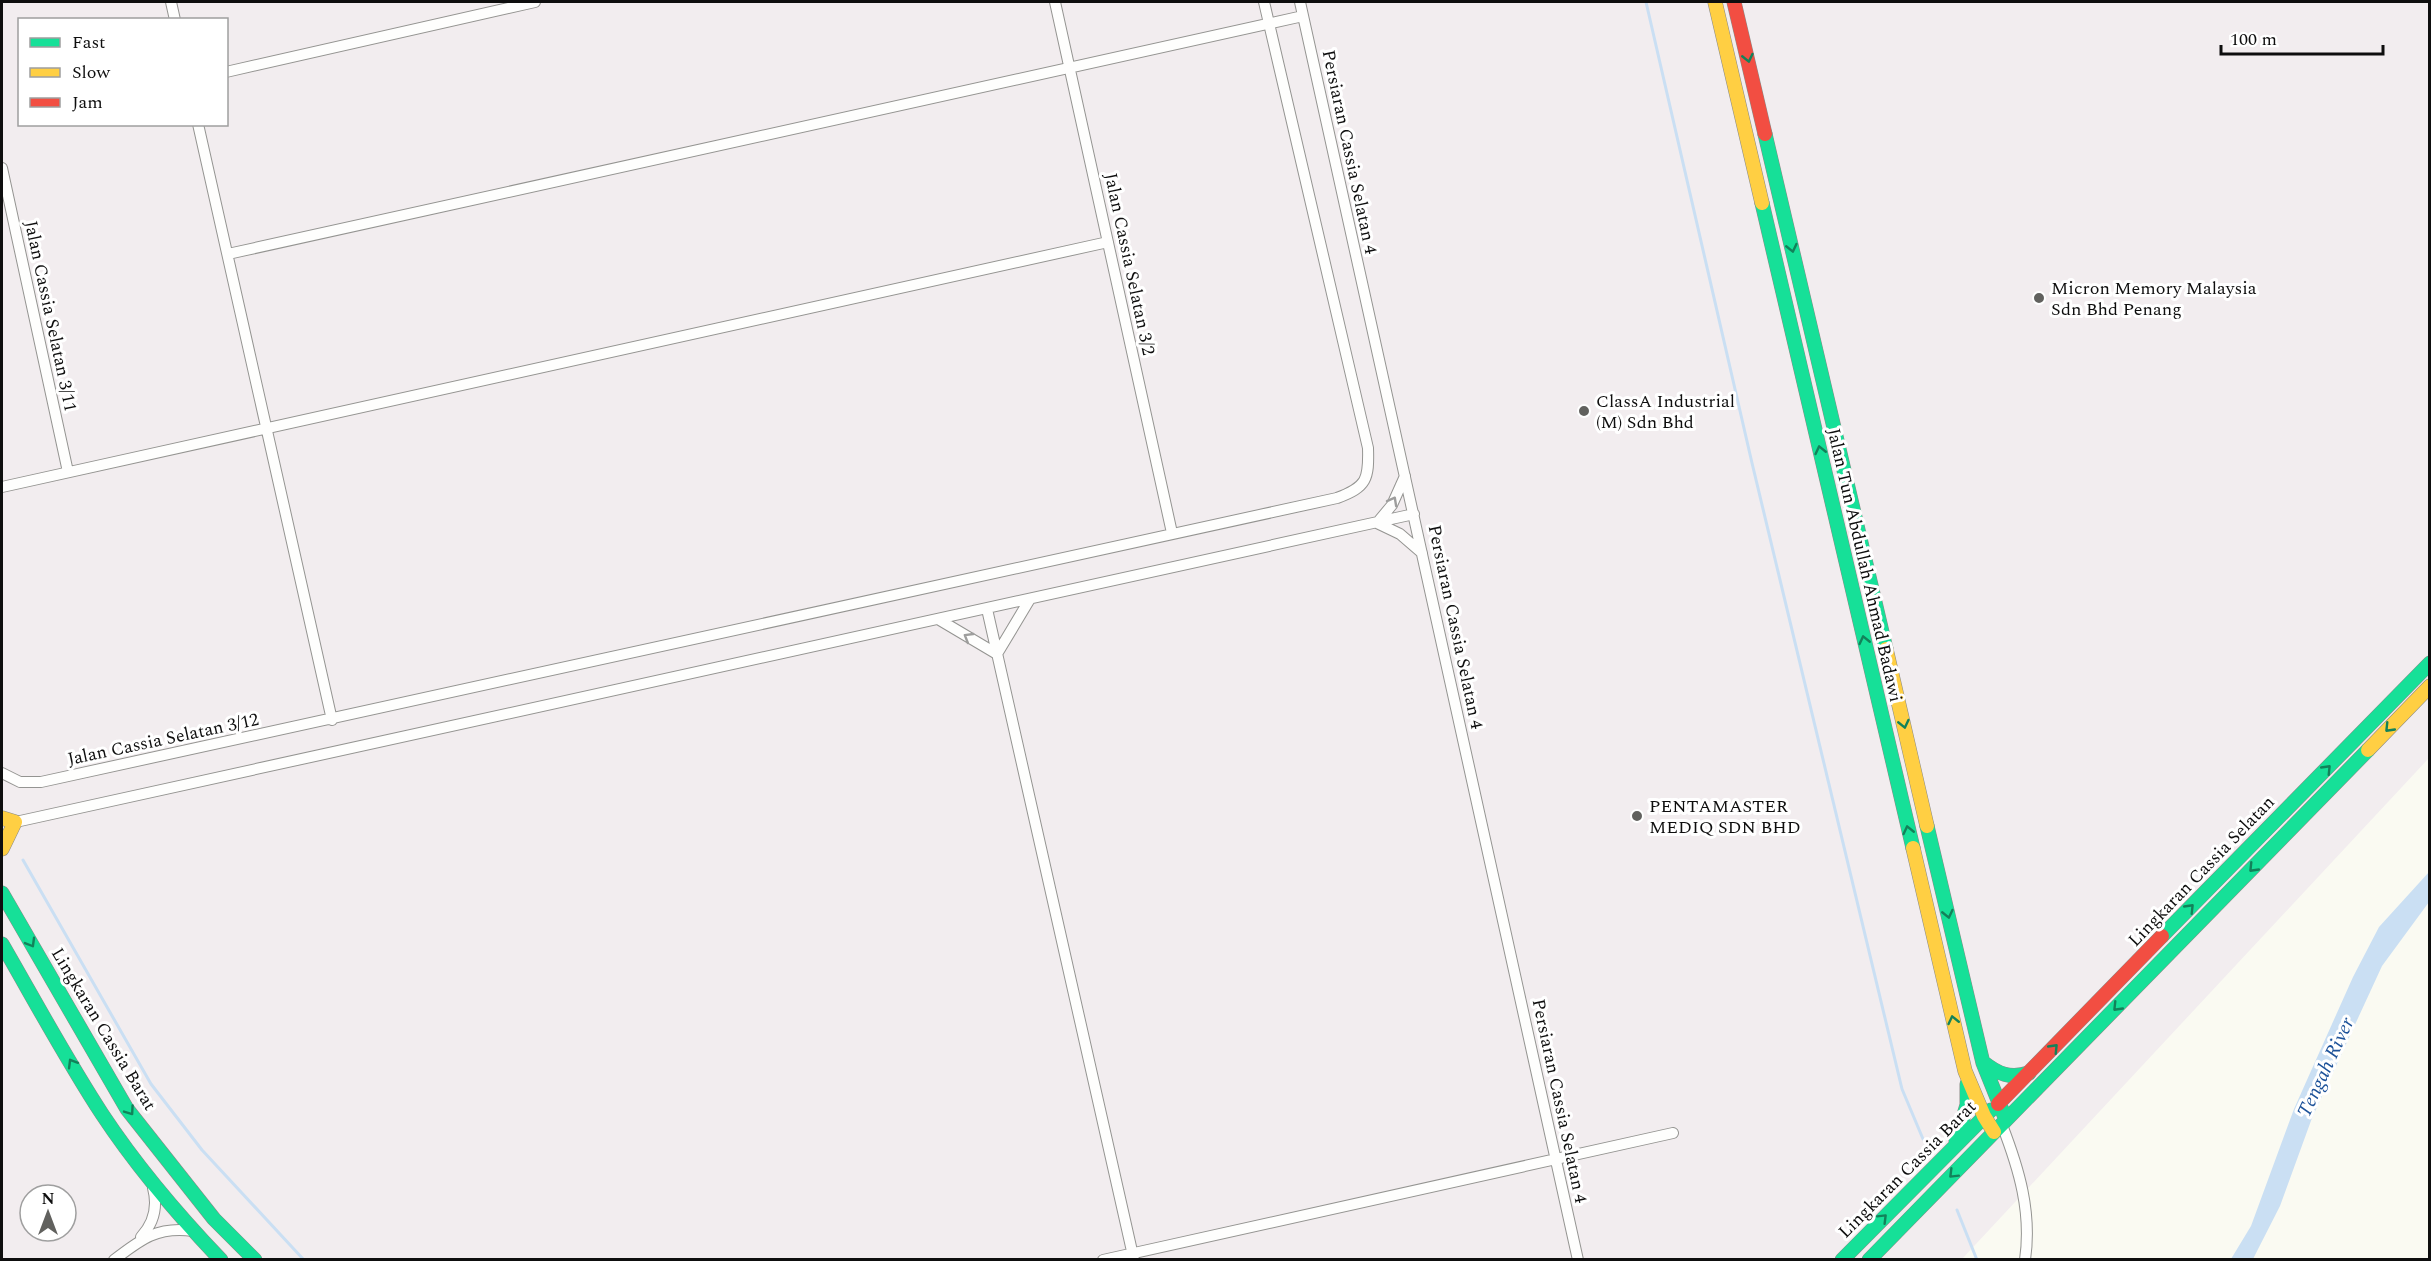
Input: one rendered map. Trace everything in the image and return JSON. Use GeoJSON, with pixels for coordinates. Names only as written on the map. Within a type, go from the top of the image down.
{"type":"FeatureCollection","features":[{"type":"Feature","properties":{"kind":"main road","name":"Jalan Tun Abdullah Ahmad Badawi"},"geometry":{"type":"LineString","coordinates":[[1715,2],[1967,1076],[1984,1116],[2001,1126]]}},
{"type":"Feature","properties":{"kind":"main road","name":"Jalan Tun Abdullah Ahmad Badawi"},"geometry":{"type":"LineString","coordinates":[[1734,2],[1983,1062],[1998,1104],[2001,1126]]}},
{"type":"Feature","properties":{"kind":"main road","name":"Lingkaran Cassia Selatan"},"geometry":{"type":"LineString","coordinates":[[1998,1104],[2430,663]]}},
{"type":"Feature","properties":{"kind":"main road"},"geometry":{"type":"LineString","coordinates":[[1874,684],[1879,691],[1884,692],[1891,692],[1895,685]]}},
{"type":"Feature","properties":{"kind":"main road","name":"Lingkaran Cassia Selatan"},"geometry":{"type":"LineString","coordinates":[[2001,1126],[2430,686]]}},
{"type":"Feature","properties":{"kind":"main road"},"geometry":{"type":"LineString","coordinates":[[2,849],[6,822]]}},
{"type":"Feature","properties":{"kind":"main road","name":"Lingkaran Cassia Barat"},"geometry":{"type":"LineString","coordinates":[[2,893],[128,1109],[214,1219],[255,1260]]}},
{"type":"Feature","properties":{"kind":"main road"},"geometry":{"type":"LineString","coordinates":[[2,944],[102,1113],[152,1183],[193,1232],[221,1260]]}},
{"type":"Feature","properties":{"kind":"main road"},"geometry":{"type":"LineString","coordinates":[[1983,1062],[1996,1073],[2007,1076],[2029,1073]]}},
{"type":"Feature","properties":{"kind":"main road"},"geometry":{"type":"LineString","coordinates":[[1953,1147],[1967,1105],[1967,1076]]}},
{"type":"Feature","properties":{"kind":"main road","name":"Lingkaran Cassia Barat"},"geometry":{"type":"LineString","coordinates":[[1842,1260],[1998,1104]]}},
{"type":"Feature","properties":{"kind":"main road","name":"Lingkaran Cassia Barat"},"geometry":{"type":"LineString","coordinates":[[1869,1260],[2001,1126]]}},
{"type":"Feature","properties":{"kind":"street"},"geometry":{"type":"LineString","coordinates":[[171,2],[175,18]]}},
{"type":"Feature","properties":{"kind":"street"},"geometry":{"type":"LineString","coordinates":[[228,72],[535,2]]}},
{"type":"Feature","properties":{"kind":"street","name":"Jalan Cassia Selatan 3/2"},"geometry":{"type":"LineString","coordinates":[[1055,2],[1172,533]]}},
{"type":"Feature","properties":{"kind":"street","name":"Jalan Cassia Selatan 3/12"},"geometry":{"type":"LineString","coordinates":[[2,773],[20,782],[41,782],[1337,498],[1357,490],[1369,475],[1368,448],[1264,2]]}},
{"type":"Feature","properties":{"kind":"street","name":"Persiaran Cassia Selatan 4"},"geometry":{"type":"LineString","coordinates":[[1300,2],[1578,1260]]}},
{"type":"Feature","properties":{"kind":"street"},"geometry":{"type":"LineString","coordinates":[[228,254],[1303,16]]}},
{"type":"Feature","properties":{"kind":"street"},"geometry":{"type":"LineString","coordinates":[[198,126],[332,720]]}},
{"type":"Feature","properties":{"kind":"street","name":"Jalan Cassia Selatan 3/11"},"geometry":{"type":"LineString","coordinates":[[2,168],[68,472]]}},
{"type":"Feature","properties":{"kind":"street"},"geometry":{"type":"LineString","coordinates":[[2,487],[1108,242]]}},
{"type":"Feature","properties":{"kind":"street"},"geometry":{"type":"LineString","coordinates":[[1377,522],[1392,505],[1405,476]]}},
{"type":"Feature","properties":{"kind":"street"},"geometry":{"type":"LineString","coordinates":[[6,822],[1414,514]]}},
{"type":"Feature","properties":{"kind":"street"},"geometry":{"type":"LineString","coordinates":[[1377,522],[1400,534],[1422,553]]}},
{"type":"Feature","properties":{"kind":"street"},"geometry":{"type":"LineString","coordinates":[[997,654],[1030,599]]}},
{"type":"Feature","properties":{"kind":"street"},"geometry":{"type":"LineString","coordinates":[[987,609],[1134,1256]]}},
{"type":"Feature","properties":{"kind":"street"},"geometry":{"type":"LineString","coordinates":[[938,619],[997,654]]}},
{"type":"Feature","properties":{"kind":"street"},"geometry":{"type":"LineString","coordinates":[[2001,1126],[2020,1176],[2028,1239],[2025,1260]]}},
{"type":"Feature","properties":{"kind":"street"},"geometry":{"type":"LineString","coordinates":[[1103,1260],[1134,1256],[1673,1133]]}},
{"type":"Feature","properties":{"kind":"street"},"geometry":{"type":"LineString","coordinates":[[114,1260],[148,1230],[154,1215],[156,1199],[152,1183]]}},
{"type":"Feature","properties":{"kind":"street"},"geometry":{"type":"LineString","coordinates":[[137,1242],[164,1230],[179,1229],[193,1232]]}},
{"type":"Feature","properties":{"kind":"shaded area"},"geometry":{"type":"Polygon","coordinates":[[[2,2],[2429,2],[2429,758],[1962,1259],[2,1260],[2,2]]]}},
{"type":"Feature","properties":{"kind":"water","name":"Tengah River"},"geometry":{"type":"Polygon","coordinates":[[[2429,872],[2429,902],[2382,966],[2312,1118],[2280,1206],[2253,1259],[2231,1259],[2251,1226],[2294,1109],[2353,977],[2379,927],[2429,872]]]}},
{"type":"Feature","properties":{"kind":"waterway"},"geometry":{"type":"LineString","coordinates":[[1646,2],[1752,463],[1902,1089],[1923,1139]]}},
{"type":"Feature","properties":{"kind":"waterway"},"geometry":{"type":"LineString","coordinates":[[23,860],[151,1084],[202,1150],[304,1260]]}},
{"type":"Feature","properties":{"kind":"waterway"},"geometry":{"type":"LineString","coordinates":[[1957,1210],[1977,1260]]}},
{"type":"Feature","properties":{"kind":"traffic: fast"},"geometry":{"type":"LineString","coordinates":[[1765,134],[1886,649]]}},
{"type":"Feature","properties":{"kind":"traffic: fast"},"geometry":{"type":"LineString","coordinates":[[1762,203],[1913,848]]}},
{"type":"Feature","properties":{"kind":"traffic: fast"},"geometry":{"type":"LineString","coordinates":[[2162,936],[2430,663]]}},
{"type":"Feature","properties":{"kind":"traffic: fast"},"geometry":{"type":"LineString","coordinates":[[2006,1120],[2368,750]]}},
{"type":"Feature","properties":{"kind":"traffic: fast"},"geometry":{"type":"LineString","coordinates":[[1869,1260],[2006,1120],[1983,1063],[1927,826]]}},
{"type":"Feature","properties":{"kind":"traffic: fast"},"geometry":{"type":"LineString","coordinates":[[2,893],[127,1109],[214,1219],[255,1260]]}},
{"type":"Feature","properties":{"kind":"traffic: fast"},"geometry":{"type":"LineString","coordinates":[[2,944],[76,1072],[115,1134],[158,1190],[221,1260]]}},
{"type":"Feature","properties":{"kind":"traffic: fast"},"geometry":{"type":"LineString","coordinates":[[1983,1062],[2004,1074],[2016,1076],[2029,1073]]}},
{"type":"Feature","properties":{"kind":"traffic: fast"},"geometry":{"type":"LineString","coordinates":[[1956,1141],[1967,1105],[1967,1084]]}},
{"type":"Feature","properties":{"kind":"traffic: fast"},"geometry":{"type":"LineString","coordinates":[[1842,1260],[1991,1110]]}},
{"type":"Feature","properties":{"kind":"traffic: slow"},"geometry":{"type":"LineString","coordinates":[[1715,2],[1762,203]]}},
{"type":"Feature","properties":{"kind":"traffic: slow"},"geometry":{"type":"LineString","coordinates":[[1886,649],[1927,826]]}},
{"type":"Feature","properties":{"kind":"traffic: slow"},"geometry":{"type":"LineString","coordinates":[[2368,750],[2430,686]]}},
{"type":"Feature","properties":{"kind":"traffic: slow"},"geometry":{"type":"LineString","coordinates":[[2,818],[15,822],[2,849]]}},
{"type":"Feature","properties":{"kind":"traffic: slow"},"geometry":{"type":"LineString","coordinates":[[1913,848],[1965,1071],[1984,1116],[1994,1132]]}},
{"type":"Feature","properties":{"kind":"traffic: jam"},"geometry":{"type":"LineString","coordinates":[[1734,2],[1765,134]]}},
{"type":"Feature","properties":{"kind":"traffic: jam"},"geometry":{"type":"LineString","coordinates":[[1998,1104],[2162,936]]}},
{"type":"Feature","properties":{"kind":"place","name":"Micron Memory Malaysia Sdn Bhd Penang"},"geometry":{"type":"Point","coordinates":[2039,298]}},
{"type":"Feature","properties":{"kind":"place","name":"ClassA Industrial (M) Sdn Bhd"},"geometry":{"type":"Point","coordinates":[1584,411]}},
{"type":"Feature","properties":{"kind":"place","name":"PENTAMASTER MEDIQ SDN BHD"},"geometry":{"type":"Point","coordinates":[1637,816]}}]}
